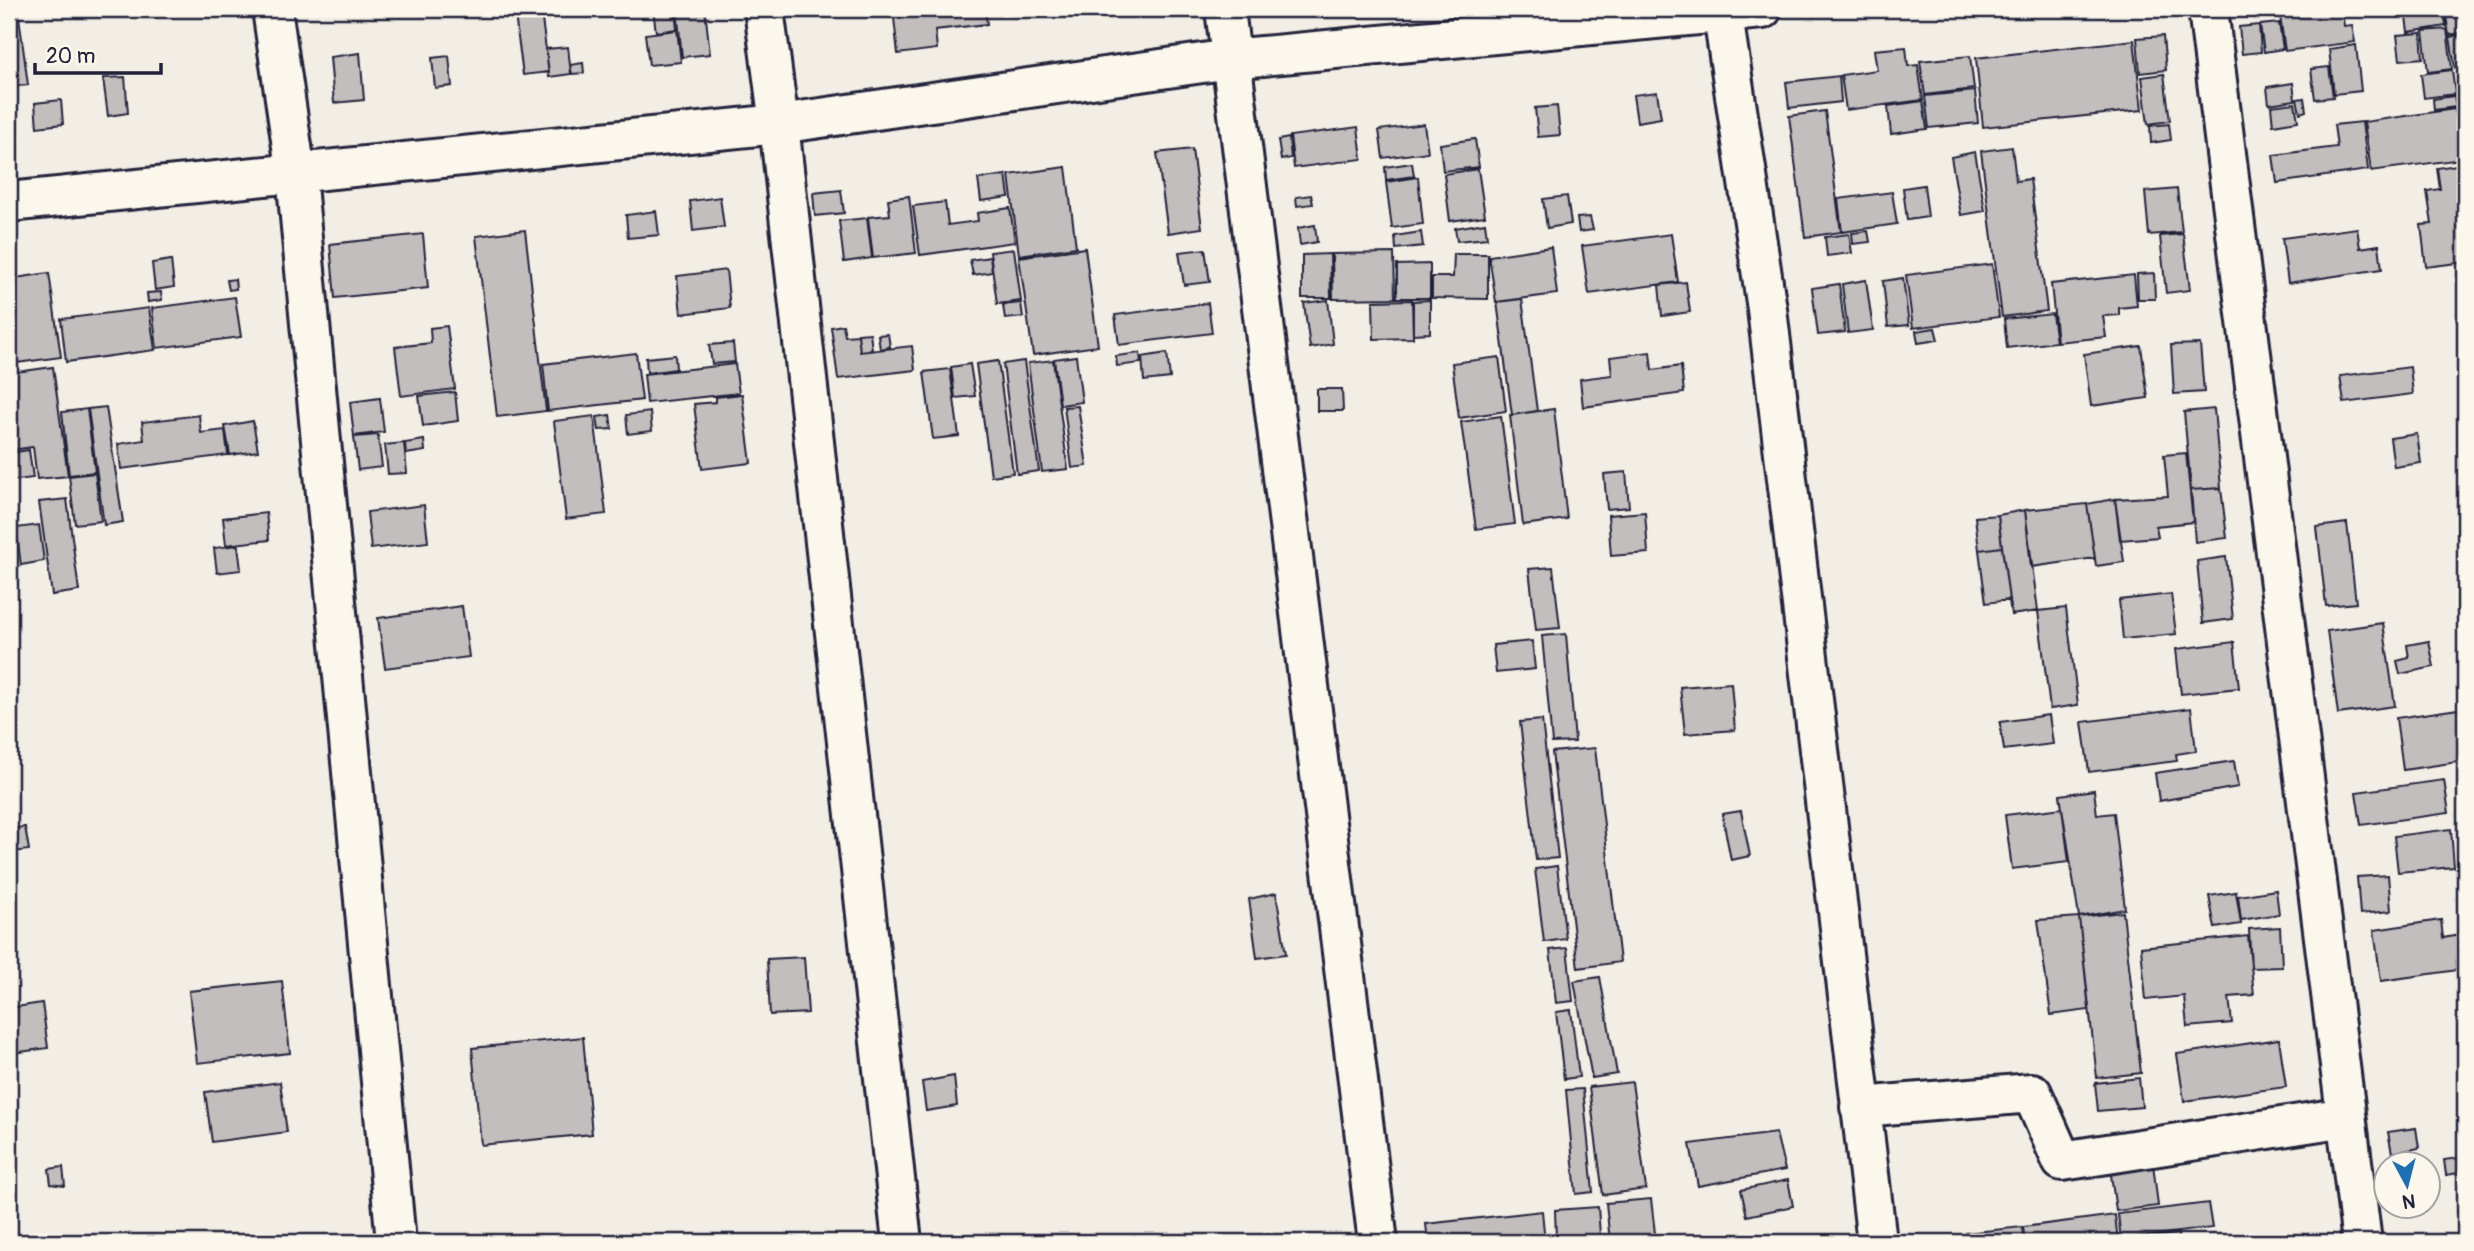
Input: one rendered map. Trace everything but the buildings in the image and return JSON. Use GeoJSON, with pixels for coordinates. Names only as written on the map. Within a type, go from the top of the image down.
{"type":"FeatureCollection","features":[{"type":"Feature","properties":{"kind":"street"},"geometry":{"type":"LineString","coordinates":[[272,9],[296,174],[396,1242]]}},
{"type":"Feature","properties":{"kind":"street"},"geometry":{"type":"LineString","coordinates":[[764,9],[779,124],[902,1242]]}},
{"type":"Feature","properties":{"kind":"street"},"geometry":{"type":"LineString","coordinates":[[1225,9],[1378,1242]]}},
{"type":"Feature","properties":{"kind":"street"},"geometry":{"type":"LineString","coordinates":[[9,202],[779,124],[1230,59],[1762,9]]}},
{"type":"Feature","properties":{"kind":"street"},"geometry":{"type":"LineString","coordinates":[[2208,9],[2362,1242]]}},
{"type":"Feature","properties":{"kind":"street"},"geometry":{"type":"LineString","coordinates":[[1722,11],[1767,309],[1877,1242]]}},
{"type":"Feature","properties":{"kind":"street"},"geometry":{"type":"LineString","coordinates":[[1860,1107],[2032,1094],[2062,1161],[2346,1117]]}}]}
